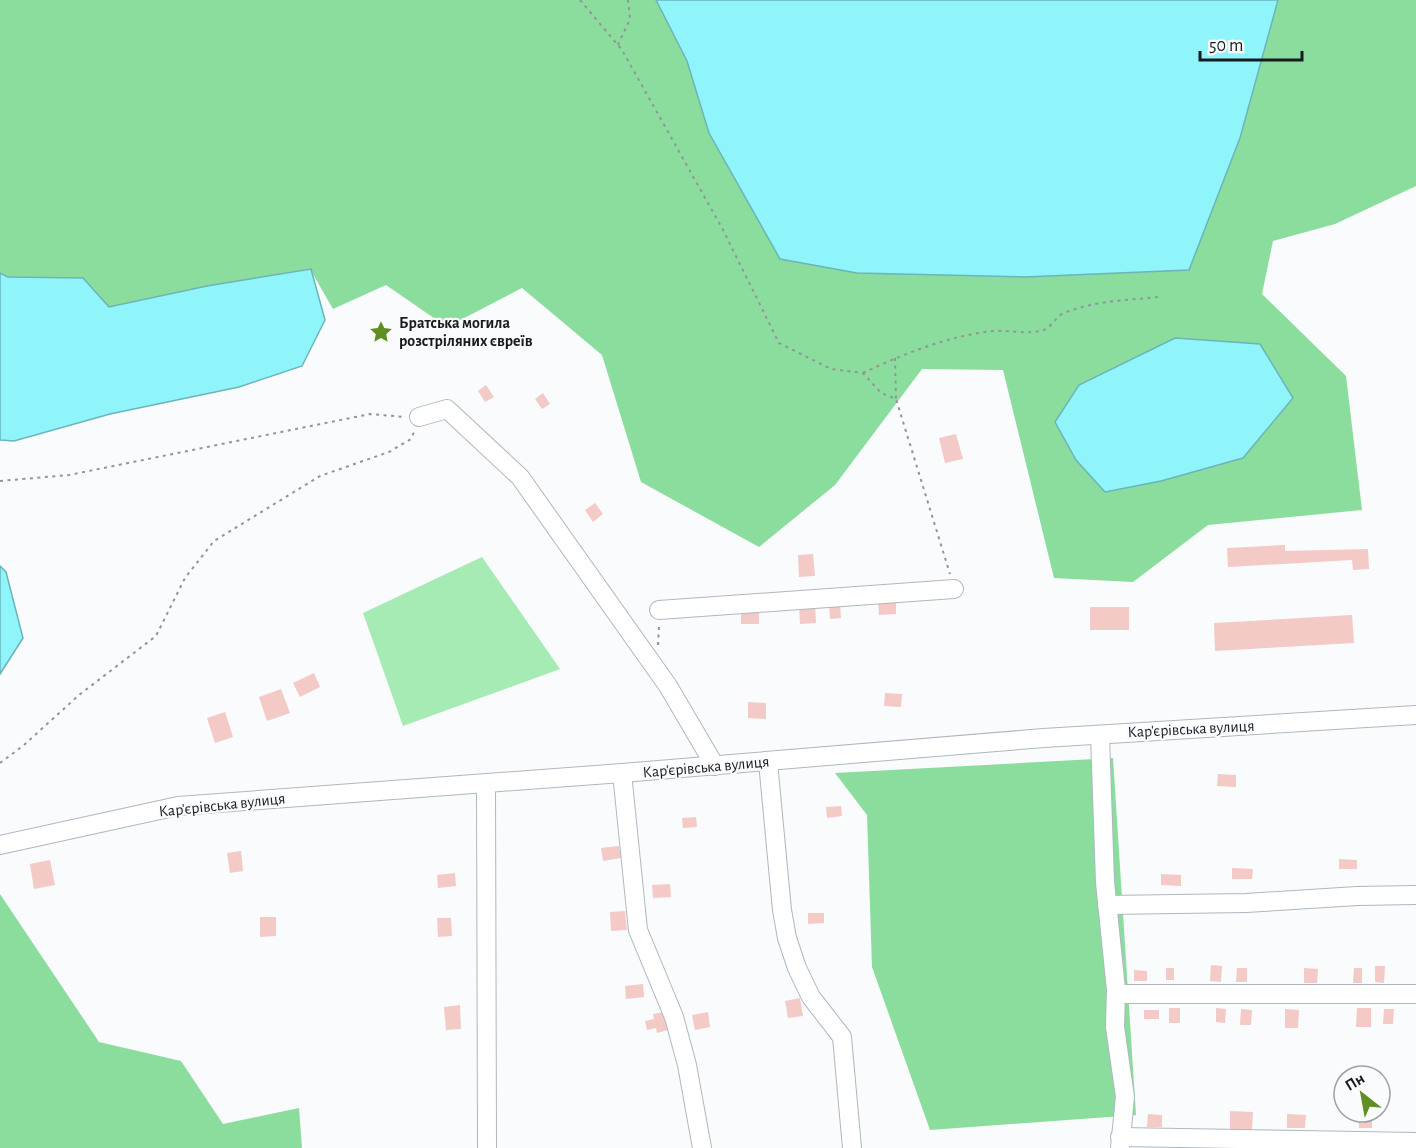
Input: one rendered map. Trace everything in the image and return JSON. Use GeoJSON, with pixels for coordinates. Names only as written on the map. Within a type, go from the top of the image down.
{"type":"FeatureCollection","features":[{"type":"Feature","properties":{"kind":"street"},"geometry":{"type":"LineString","coordinates":[[419,417],[447,409],[520,477],[658,672],[715,766]]}},
{"type":"Feature","properties":{"kind":"street"},"geometry":{"type":"LineString","coordinates":[[659,610],[954,589]]}},
{"type":"Feature","properties":{"kind":"street","name":"Кар'єрівська вулиця"},"geometry":{"type":"LineString","coordinates":[[0,845],[178,807],[1100,735],[1416,714]]}},
{"type":"Feature","properties":{"kind":"street"},"geometry":{"type":"LineString","coordinates":[[1100,735],[1107,905],[1116,994],[1115,1027],[1125,1097],[1120,1143],[1416,1142]]}},
{"type":"Feature","properties":{"kind":"street"},"geometry":{"type":"LineString","coordinates":[[768,762],[782,910],[787,938],[796,968],[811,997],[842,1037],[852,1148]]}},
{"type":"Feature","properties":{"kind":"street"},"geometry":{"type":"LineString","coordinates":[[622,773],[638,930],[674,1017],[687,1065],[702,1148]]}},
{"type":"Feature","properties":{"kind":"street"},"geometry":{"type":"LineString","coordinates":[[486,784],[487,1148]]}},
{"type":"Feature","properties":{"kind":"street"},"geometry":{"type":"LineString","coordinates":[[1107,905],[1246,903],[1416,895]]}},
{"type":"Feature","properties":{"kind":"street"},"geometry":{"type":"LineString","coordinates":[[1116,994],[1416,994]]}},
{"type":"Feature","properties":{"kind":"path"},"geometry":{"type":"LineString","coordinates":[[580,0],[618,45],[722,228],[779,343],[831,369],[863,373],[895,358],[994,331],[1030,333],[1047,329],[1062,314],[1103,302],[1159,297]]}},
{"type":"Feature","properties":{"kind":"path"},"geometry":{"type":"LineString","coordinates":[[618,45],[630,19],[628,0]]}},
{"type":"Feature","properties":{"kind":"path"},"geometry":{"type":"LineString","coordinates":[[895,358],[896,399],[954,589]]}},
{"type":"Feature","properties":{"kind":"path"},"geometry":{"type":"LineString","coordinates":[[863,373],[882,393],[896,399]]}},
{"type":"Feature","properties":{"kind":"path"},"geometry":{"type":"LineString","coordinates":[[0,481],[69,475],[370,414],[419,417],[411,439],[389,452],[320,476],[214,541],[185,578],[156,636],[79,695],[24,746],[0,763]]}},
{"type":"Feature","properties":{"kind":"path"},"geometry":{"type":"LineString","coordinates":[[658,672],[659,610]]}},
{"type":"Feature","properties":{"kind":"green space"},"geometry":{"type":"Polygon","coordinates":[[[0,0],[656,0],[687,61],[709,133],[1189,270],[1240,138],[1278,0],[1416,0],[1416,186],[1335,224],[1273,241],[1262,294],[1346,376],[1362,510],[1208,525],[1133,582],[1054,578],[1003,370],[922,369],[835,485],[759,547],[641,482],[602,355],[522,288],[447,327],[386,285],[333,309],[310,269],[207,286],[108,308],[83,278],[7,277],[0,273],[0,0]],[[1243,458],[1105,492],[1161,481],[1243,458]]]}},
{"type":"Feature","properties":{"kind":"green space"},"geometry":{"type":"Polygon","coordinates":[[[482,557],[560,669],[403,726],[363,613],[482,557]]]}},
{"type":"Feature","properties":{"kind":"green space"},"geometry":{"type":"Polygon","coordinates":[[[1113,758],[1136,1115],[930,1130],[872,967],[867,815],[835,773],[1113,758]]]}},
{"type":"Feature","properties":{"kind":"green space"},"geometry":{"type":"Polygon","coordinates":[[[0,894],[99,1042],[181,1061],[223,1124],[299,1108],[302,1148],[0,1148],[0,894]]]}},
{"type":"Feature","properties":{"kind":"water"},"geometry":{"type":"Polygon","coordinates":[[[656,0],[1278,0],[1240,138],[1189,270],[1025,277],[857,273],[780,259],[709,133],[687,61],[656,0]]]}},
{"type":"Feature","properties":{"kind":"water"},"geometry":{"type":"Polygon","coordinates":[[[311,269],[325,320],[302,366],[239,387],[110,414],[14,441],[0,440],[0,273],[8,277],[83,278],[109,307],[207,286],[311,269]]]}},
{"type":"Feature","properties":{"kind":"water"},"geometry":{"type":"Polygon","coordinates":[[[1175,338],[1260,344],[1293,398],[1243,458],[1161,481],[1105,492],[1076,460],[1055,422],[1079,385],[1175,338]]]}},
{"type":"Feature","properties":{"kind":"water"},"geometry":{"type":"Polygon","coordinates":[[[0,566],[6,572],[23,638],[0,674],[0,566]]]}},
{"type":"Feature","properties":{"kind":"building"},"geometry":{"type":"Polygon","coordinates":[[[486,385],[494,397],[485,402],[478,391],[486,385]]]}},
{"type":"Feature","properties":{"kind":"building"},"geometry":{"type":"Polygon","coordinates":[[[543,393],[550,404],[542,409],[535,399],[543,393]]]}},
{"type":"Feature","properties":{"kind":"building"},"geometry":{"type":"Polygon","coordinates":[[[956,434],[963,459],[945,463],[939,438],[956,434]]]}},
{"type":"Feature","properties":{"kind":"building"},"geometry":{"type":"Polygon","coordinates":[[[595,503],[603,514],[593,522],[585,510],[595,503]]]}},
{"type":"Feature","properties":{"kind":"building"},"geometry":{"type":"Polygon","coordinates":[[[1285,545],[1285,551],[1368,549],[1369,569],[1353,570],[1352,560],[1228,567],[1227,548],[1285,545]]]}},
{"type":"Feature","properties":{"kind":"building"},"geometry":{"type":"Polygon","coordinates":[[[813,554],[815,576],[799,577],[798,555],[813,554]]]}},
{"type":"Feature","properties":{"kind":"building"},"geometry":{"type":"Polygon","coordinates":[[[896,600],[896,614],[879,615],[878,601],[896,600]]]}},
{"type":"Feature","properties":{"kind":"building"},"geometry":{"type":"Polygon","coordinates":[[[815,604],[816,623],[800,624],[799,605],[815,604]]]}},
{"type":"Feature","properties":{"kind":"building"},"geometry":{"type":"Polygon","coordinates":[[[840,604],[841,618],[830,619],[829,605],[840,604]]]}},
{"type":"Feature","properties":{"kind":"building"},"geometry":{"type":"Polygon","coordinates":[[[741,607],[759,607],[759,624],[741,624],[741,607]]]}},
{"type":"Feature","properties":{"kind":"building"},"geometry":{"type":"Polygon","coordinates":[[[1090,607],[1129,607],[1129,630],[1090,630],[1090,607]]]}},
{"type":"Feature","properties":{"kind":"building"},"geometry":{"type":"Polygon","coordinates":[[[1352,615],[1354,643],[1215,651],[1214,623],[1352,615]]]}},
{"type":"Feature","properties":{"kind":"building"},"geometry":{"type":"Polygon","coordinates":[[[314,673],[320,687],[300,697],[293,683],[314,673]]]}},
{"type":"Feature","properties":{"kind":"building"},"geometry":{"type":"Polygon","coordinates":[[[281,689],[290,713],[267,721],[259,697],[281,689]]]}},
{"type":"Feature","properties":{"kind":"building"},"geometry":{"type":"Polygon","coordinates":[[[885,693],[902,694],[901,707],[884,706],[885,693]]]}},
{"type":"Feature","properties":{"kind":"building"},"geometry":{"type":"Polygon","coordinates":[[[748,702],[766,703],[766,719],[748,718],[748,702]]]}},
{"type":"Feature","properties":{"kind":"building"},"geometry":{"type":"Polygon","coordinates":[[[225,712],[233,737],[215,743],[207,718],[225,712]]]}},
{"type":"Feature","properties":{"kind":"building"},"geometry":{"type":"Polygon","coordinates":[[[1218,774],[1236,775],[1236,787],[1217,786],[1218,774]]]}},
{"type":"Feature","properties":{"kind":"building"},"geometry":{"type":"Polygon","coordinates":[[[841,806],[842,816],[827,818],[826,807],[841,806]]]}},
{"type":"Feature","properties":{"kind":"building"},"geometry":{"type":"Polygon","coordinates":[[[696,817],[697,827],[683,828],[682,818],[696,817]]]}},
{"type":"Feature","properties":{"kind":"building"},"geometry":{"type":"Polygon","coordinates":[[[619,846],[621,858],[603,861],[601,848],[619,846]]]}},
{"type":"Feature","properties":{"kind":"building"},"geometry":{"type":"Polygon","coordinates":[[[241,851],[243,871],[230,873],[227,853],[241,851]]]}},
{"type":"Feature","properties":{"kind":"building"},"geometry":{"type":"Polygon","coordinates":[[[1339,859],[1357,860],[1357,869],[1339,869],[1339,859]]]}},
{"type":"Feature","properties":{"kind":"building"},"geometry":{"type":"Polygon","coordinates":[[[50,860],[55,885],[34,889],[30,864],[50,860]]]}},
{"type":"Feature","properties":{"kind":"building"},"geometry":{"type":"Polygon","coordinates":[[[1232,868],[1253,869],[1252,879],[1232,879],[1232,868]]]}},
{"type":"Feature","properties":{"kind":"building"},"geometry":{"type":"Polygon","coordinates":[[[455,873],[456,886],[438,888],[437,875],[455,873]]]}},
{"type":"Feature","properties":{"kind":"building"},"geometry":{"type":"Polygon","coordinates":[[[1161,874],[1181,875],[1181,886],[1161,885],[1161,874]]]}},
{"type":"Feature","properties":{"kind":"building"},"geometry":{"type":"Polygon","coordinates":[[[670,884],[671,897],[653,898],[652,885],[670,884]]]}},
{"type":"Feature","properties":{"kind":"building"},"geometry":{"type":"Polygon","coordinates":[[[625,911],[627,930],[611,931],[610,912],[625,911]]]}},
{"type":"Feature","properties":{"kind":"building"},"geometry":{"type":"Polygon","coordinates":[[[808,913],[824,913],[824,923],[808,924],[808,913]]]}},
{"type":"Feature","properties":{"kind":"building"},"geometry":{"type":"Polygon","coordinates":[[[260,917],[276,917],[276,936],[260,937],[260,917]]]}},
{"type":"Feature","properties":{"kind":"building"},"geometry":{"type":"Polygon","coordinates":[[[437,918],[451,918],[452,936],[438,937],[437,918]]]}},
{"type":"Feature","properties":{"kind":"building"},"geometry":{"type":"Polygon","coordinates":[[[1211,965],[1222,966],[1221,982],[1210,981],[1211,965]]]}},
{"type":"Feature","properties":{"kind":"building"},"geometry":{"type":"Polygon","coordinates":[[[1375,966],[1385,966],[1384,983],[1375,982],[1375,966]]]}},
{"type":"Feature","properties":{"kind":"building"},"geometry":{"type":"Polygon","coordinates":[[[1166,968],[1174,968],[1174,980],[1166,980],[1166,968]]]}},
{"type":"Feature","properties":{"kind":"building"},"geometry":{"type":"Polygon","coordinates":[[[1237,968],[1247,968],[1247,982],[1236,982],[1237,968]]]}},
{"type":"Feature","properties":{"kind":"building"},"geometry":{"type":"Polygon","coordinates":[[[1304,968],[1318,969],[1317,983],[1304,983],[1304,968]]]}},
{"type":"Feature","properties":{"kind":"building"},"geometry":{"type":"Polygon","coordinates":[[[1354,968],[1362,968],[1362,983],[1353,983],[1354,968]]]}},
{"type":"Feature","properties":{"kind":"building"},"geometry":{"type":"Polygon","coordinates":[[[1134,970],[1147,971],[1147,981],[1134,981],[1134,970]]]}},
{"type":"Feature","properties":{"kind":"building"},"geometry":{"type":"Polygon","coordinates":[[[643,984],[644,997],[626,999],[625,986],[643,984]]]}},
{"type":"Feature","properties":{"kind":"building"},"geometry":{"type":"Polygon","coordinates":[[[800,998],[803,1016],[788,1018],[785,1001],[800,998]]]}},
{"type":"Feature","properties":{"kind":"building"},"geometry":{"type":"Polygon","coordinates":[[[460,1005],[461,1029],[446,1030],[444,1007],[460,1005]]]}},
{"type":"Feature","properties":{"kind":"building"},"geometry":{"type":"Polygon","coordinates":[[[1169,1008],[1180,1008],[1180,1023],[1169,1023],[1169,1008]]]}},
{"type":"Feature","properties":{"kind":"building"},"geometry":{"type":"Polygon","coordinates":[[[1216,1008],[1226,1009],[1225,1023],[1216,1022],[1216,1008]]]}},
{"type":"Feature","properties":{"kind":"building"},"geometry":{"type":"Polygon","coordinates":[[[1357,1008],[1371,1008],[1371,1027],[1356,1027],[1357,1008]]]}},
{"type":"Feature","properties":{"kind":"building"},"geometry":{"type":"Polygon","coordinates":[[[1241,1009],[1252,1010],[1251,1025],[1240,1025],[1241,1009]]]}},
{"type":"Feature","properties":{"kind":"building"},"geometry":{"type":"Polygon","coordinates":[[[1285,1009],[1299,1010],[1298,1028],[1285,1028],[1285,1009]]]}},
{"type":"Feature","properties":{"kind":"building"},"geometry":{"type":"Polygon","coordinates":[[[1384,1009],[1394,1009],[1393,1024],[1383,1024],[1384,1009]]]}},
{"type":"Feature","properties":{"kind":"building"},"geometry":{"type":"Polygon","coordinates":[[[1144,1010],[1159,1010],[1159,1019],[1144,1019],[1144,1010]]]}},
{"type":"Feature","properties":{"kind":"building"},"geometry":{"type":"Polygon","coordinates":[[[664,1012],[668,1030],[657,1033],[656,1028],[647,1030],[645,1021],[654,1019],[653,1014],[664,1012]]]}},
{"type":"Feature","properties":{"kind":"building"},"geometry":{"type":"Polygon","coordinates":[[[708,1012],[710,1027],[695,1030],[692,1015],[708,1012]]]}},
{"type":"Feature","properties":{"kind":"building"},"geometry":{"type":"Polygon","coordinates":[[[1230,1111],[1253,1112],[1252,1130],[1230,1129],[1230,1111]]]}},
{"type":"Feature","properties":{"kind":"building"},"geometry":{"type":"Polygon","coordinates":[[[1148,1114],[1162,1115],[1162,1127],[1147,1127],[1148,1114]]]}},
{"type":"Feature","properties":{"kind":"building"},"geometry":{"type":"Polygon","coordinates":[[[1287,1114],[1306,1115],[1305,1128],[1287,1128],[1287,1114]]]}},
{"type":"Feature","properties":{"kind":"building"},"geometry":{"type":"Polygon","coordinates":[[[1359,1124],[1372,1124],[1372,1128],[1359,1128],[1359,1124]]]}},
{"type":"Feature","properties":{"kind":"place","name":"Братська могила розстріляних євреїв"},"geometry":{"type":"Point","coordinates":[381,332]}}]}
